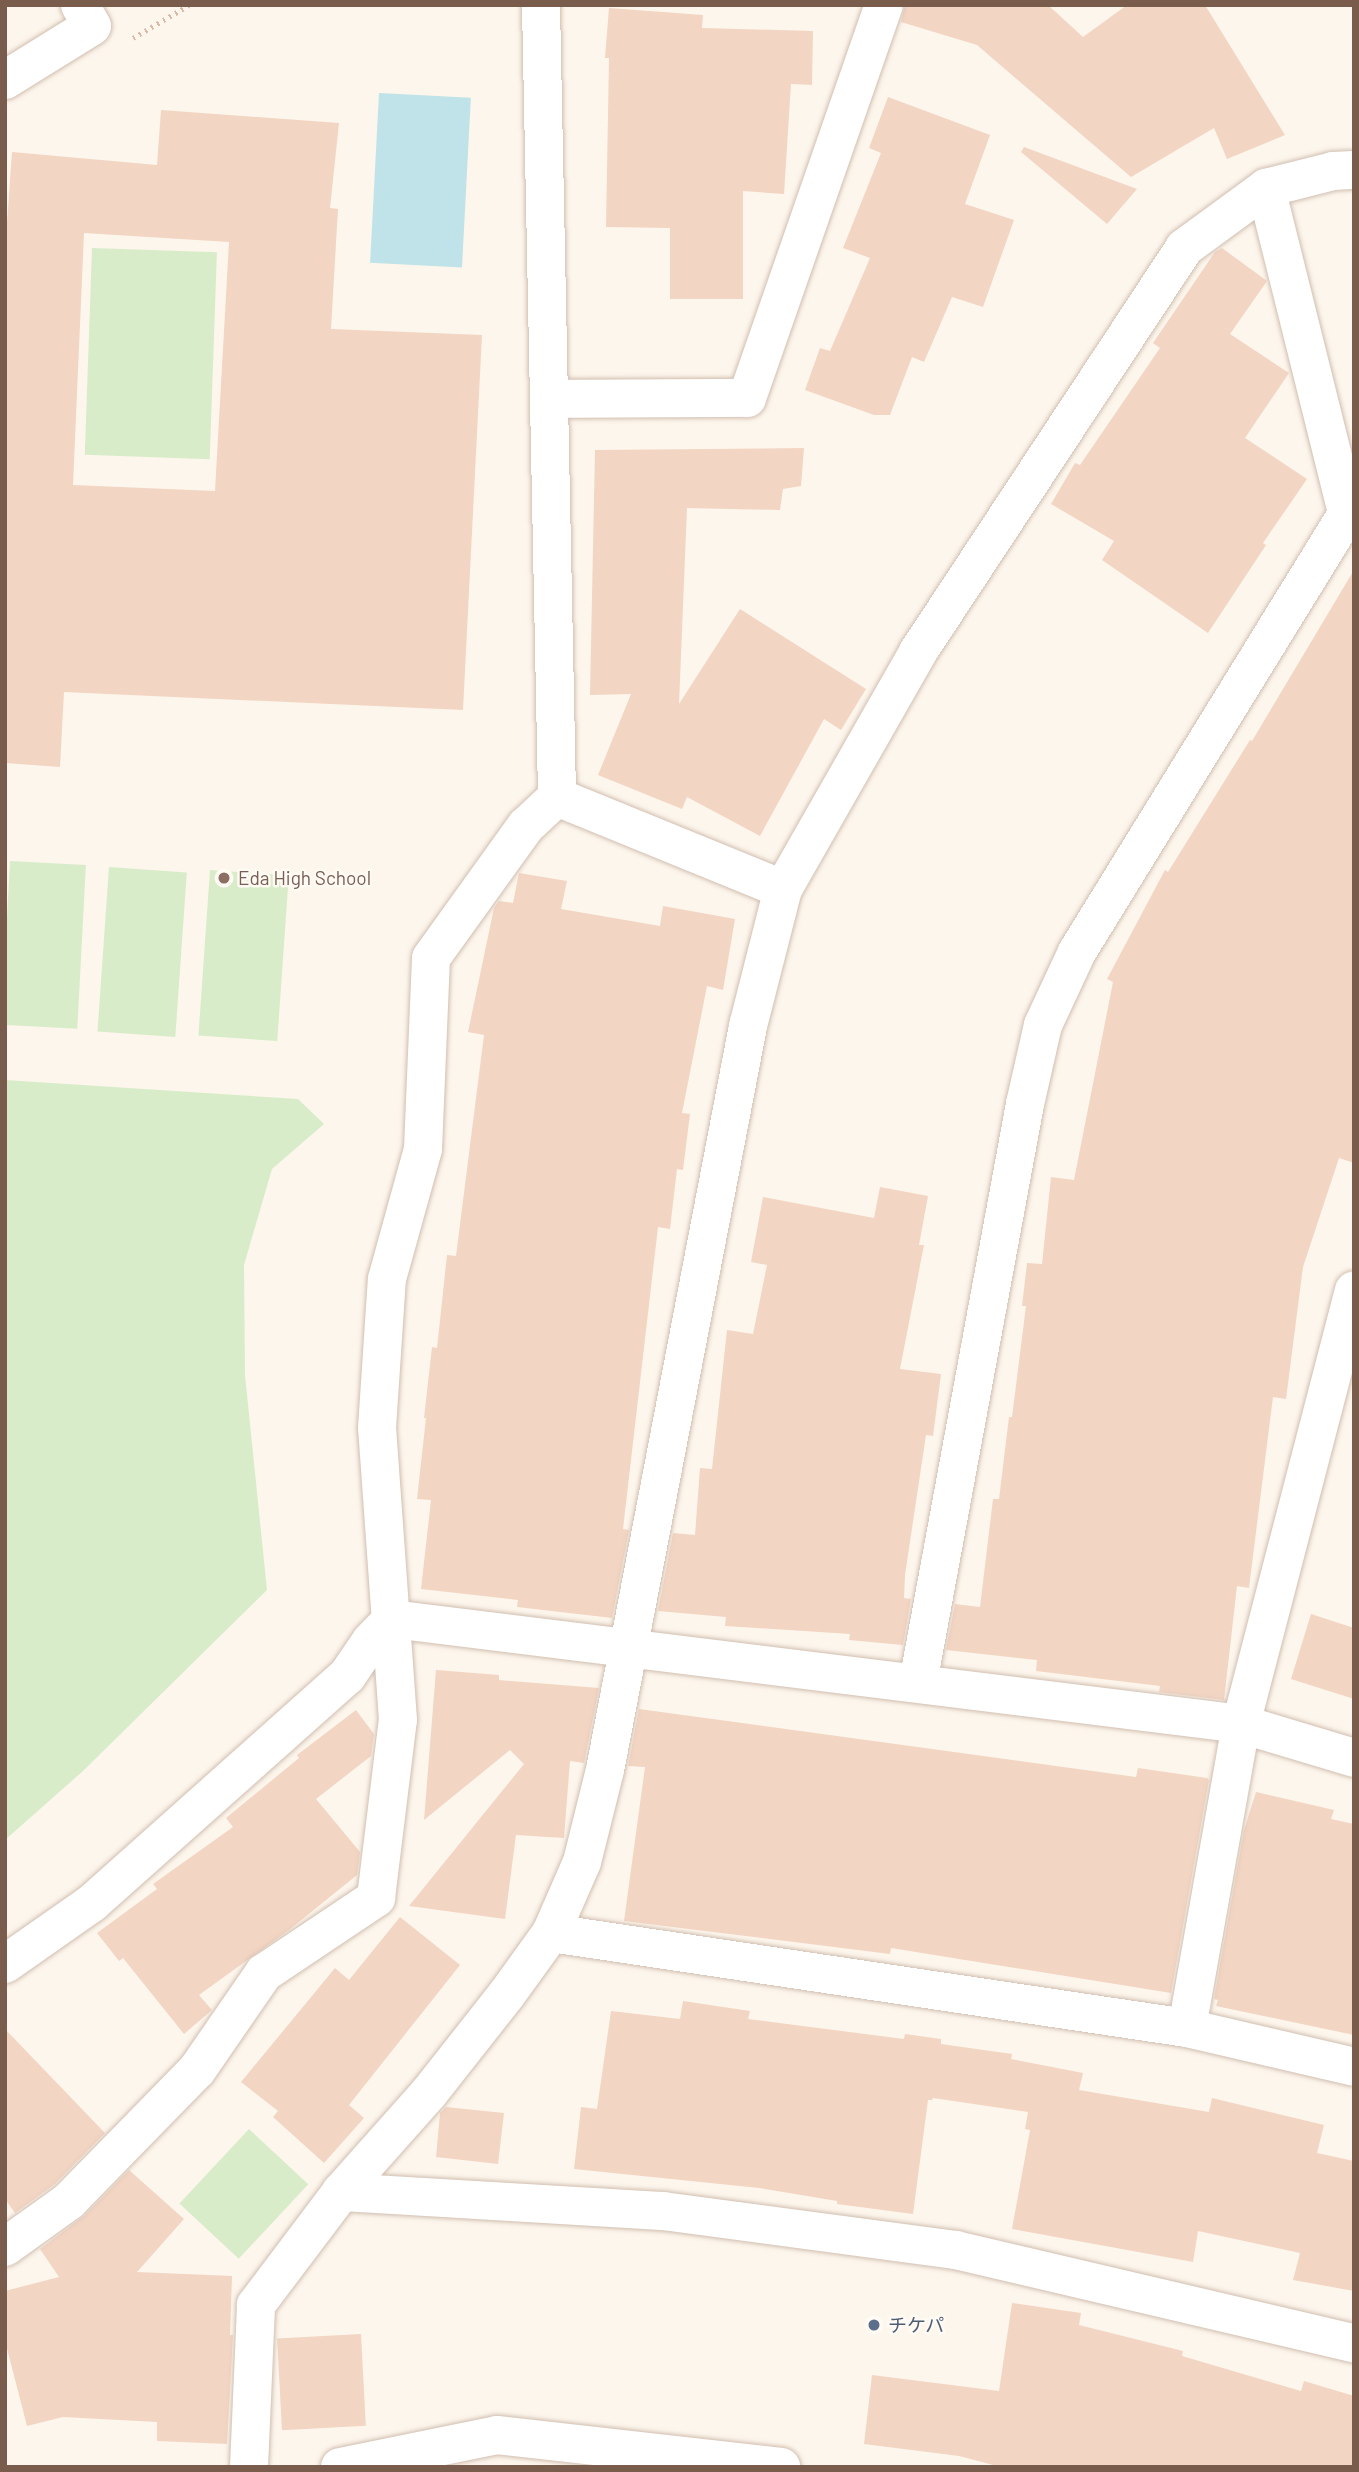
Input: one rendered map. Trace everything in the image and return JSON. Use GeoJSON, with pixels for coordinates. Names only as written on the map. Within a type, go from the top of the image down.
{"type":"FeatureCollection","features":[{"type":"Feature","properties":{"kind":"street"},"geometry":{"type":"LineString","coordinates":[[5,80],[92,26],[80,5]]}},
{"type":"Feature","properties":{"kind":"street"},"geometry":{"type":"LineString","coordinates":[[5,2247],[69,2201],[197,2070],[264,1973],[376,1898],[398,1720],[377,1428],[387,1279],[423,1149],[431,958],[526,827],[557,797],[541,5]]}},
{"type":"Feature","properties":{"kind":"street"},"geometry":{"type":"LineString","coordinates":[[549,399],[747,398],[884,5]]}},
{"type":"Feature","properties":{"kind":"street"},"geometry":{"type":"LineString","coordinates":[[249,2467],[256,2305],[341,2192],[429,2094],[551,1933],[582,1862],[605,1770],[748,1026],[783,889],[918,652],[1184,248],[1266,188],[1334,171],[1354,170]]}},
{"type":"Feature","properties":{"kind":"street"},"geometry":{"type":"LineString","coordinates":[[918,1683],[1025,1104],[1043,1026],[1077,952],[1350,517],[1266,188]]}},
{"type":"Feature","properties":{"kind":"street"},"geometry":{"type":"LineString","coordinates":[[557,797],[783,889]]}},
{"type":"Feature","properties":{"kind":"street"},"geometry":{"type":"LineString","coordinates":[[1186,2028],[1241,1724],[1354,1291]]}},
{"type":"Feature","properties":{"kind":"street"},"geometry":{"type":"LineString","coordinates":[[392,1619],[1241,1724],[1354,1758]]}},
{"type":"Feature","properties":{"kind":"street"},"geometry":{"type":"LineString","coordinates":[[5,1964],[92,1903],[347,1676],[371,1641],[392,1619]]}},
{"type":"Feature","properties":{"kind":"street"},"geometry":{"type":"LineString","coordinates":[[551,1933],[1186,2028],[1354,2067]]}},
{"type":"Feature","properties":{"kind":"street"},"geometry":{"type":"LineString","coordinates":[[341,2192],[663,2211],[956,2250],[1354,2343]]}},
{"type":"Feature","properties":{"kind":"street"},"geometry":{"type":"LineString","coordinates":[[340,2467],[497,2435],[781,2467]]}},
{"type":"Feature","properties":{"kind":"green space"},"geometry":{"type":"Polygon","coordinates":[[[92,248],[217,252],[210,459],[85,455],[92,248]]]}},
{"type":"Feature","properties":{"kind":"green space"},"geometry":{"type":"Polygon","coordinates":[[[10,861],[86,865],[77,1029],[5,1025],[10,861]]]}},
{"type":"Feature","properties":{"kind":"green space"},"geometry":{"type":"Polygon","coordinates":[[[109,867],[187,872],[175,1037],[97,1032],[109,867]]]}},
{"type":"Feature","properties":{"kind":"green space"},"geometry":{"type":"Polygon","coordinates":[[[210,870],[289,876],[277,1041],[198,1036],[210,870]]]}},
{"type":"Feature","properties":{"kind":"green space"},"geometry":{"type":"Polygon","coordinates":[[[5,1080],[298,1099],[324,1124],[272,1169],[244,1265],[245,1375],[267,1590],[83,1771],[5,1840],[5,1080]]]}},
{"type":"Feature","properties":{"kind":"green space"},"geometry":{"type":"Polygon","coordinates":[[[249,2129],[308,2184],[239,2259],[179,2204],[249,2129]]]}},
{"type":"Feature","properties":{"kind":"water"},"geometry":{"type":"Polygon","coordinates":[[[379,93],[471,98],[462,268],[370,263],[379,93]]]}},
{"type":"Feature","properties":{"kind":"building"},"geometry":{"type":"Polygon","coordinates":[[[905,5],[1048,5],[1083,37],[1127,5],[1205,5],[1285,135],[1227,159],[1214,128],[1131,177],[977,45],[901,22],[905,5]]]}},
{"type":"Feature","properties":{"kind":"building"},"geometry":{"type":"Polygon","coordinates":[[[609,8],[703,15],[702,28],[813,31],[812,85],[791,84],[784,194],[743,191],[743,299],[670,299],[670,228],[606,227],[609,58],[605,58],[609,8]]]}},
{"type":"Feature","properties":{"kind":"building"},"geometry":{"type":"Polygon","coordinates":[[[888,97],[990,135],[965,204],[1014,220],[983,307],[952,297],[924,362],[912,357],[890,415],[874,415],[805,390],[820,348],[830,351],[870,258],[843,248],[881,153],[869,148],[888,97]]]}},
{"type":"Feature","properties":{"kind":"building"},"geometry":{"type":"Polygon","coordinates":[[[161,110],[339,123],[330,208],[338,209],[331,329],[482,335],[463,710],[64,692],[60,767],[5,763],[5,251],[12,152],[157,165],[161,110]],[[84,233],[73,485],[215,491],[229,242],[84,233]]]}},
{"type":"Feature","properties":{"kind":"building"},"geometry":{"type":"Polygon","coordinates":[[[1024,147],[1137,189],[1107,224],[1021,152],[1024,147]]]}},
{"type":"Feature","properties":{"kind":"building"},"geometry":{"type":"Polygon","coordinates":[[[1222,248],[1267,281],[1230,334],[1289,373],[1245,438],[1307,479],[1263,543],[1266,545],[1208,633],[1102,560],[1114,541],[1051,504],[1075,463],[1080,465],[1160,348],[1153,343],[1215,252],[1222,248]]]}},
{"type":"Feature","properties":{"kind":"building"},"geometry":{"type":"Polygon","coordinates":[[[804,448],[801,486],[783,489],[780,510],[687,508],[679,704],[740,609],[866,689],[841,730],[824,719],[760,836],[687,797],[682,809],[598,775],[631,694],[590,695],[595,450],[804,448]]]}},
{"type":"Feature","properties":{"kind":"building"},"geometry":{"type":"Polygon","coordinates":[[[1354,570],[1354,1163],[1339,1158],[1303,1267],[1286,1399],[1273,1397],[1249,1588],[1237,1586],[1224,1700],[1159,1692],[1160,1686],[1036,1671],[1037,1660],[946,1650],[955,1604],[980,1607],[993,1499],[999,1499],[1009,1417],[1012,1417],[1026,1306],[1022,1306],[1027,1263],[1042,1264],[1051,1177],[1074,1180],[1113,982],[1107,979],[1165,870],[1168,872],[1250,740],[1252,741],[1354,570]]]}},
{"type":"Feature","properties":{"kind":"building"},"geometry":{"type":"Polygon","coordinates":[[[519,873],[567,881],[561,909],[660,926],[663,906],[735,919],[723,990],[707,986],[682,1113],[690,1114],[683,1170],[677,1169],[670,1229],[658,1227],[623,1529],[629,1530],[612,1618],[517,1607],[518,1600],[421,1589],[431,1500],[417,1499],[432,1347],[437,1348],[447,1255],[456,1256],[484,1035],[468,1032],[494,908],[499,901],[513,903],[519,873]]]}},
{"type":"Feature","properties":{"kind":"building"},"geometry":{"type":"Polygon","coordinates":[[[880,1187],[928,1196],[919,1245],[924,1245],[900,1369],[941,1374],[933,1436],[926,1435],[905,1575],[904,1598],[911,1599],[903,1645],[849,1640],[850,1634],[725,1626],[726,1617],[658,1611],[673,1533],[695,1535],[700,1468],[712,1469],[727,1330],[753,1334],[767,1265],[751,1262],[763,1197],[874,1218],[880,1187]]]}},
{"type":"Feature","properties":{"kind":"building"},"geometry":{"type":"Polygon","coordinates":[[[1311,1614],[1354,1628],[1354,1699],[1291,1679],[1311,1614]]]}},
{"type":"Feature","properties":{"kind":"building"},"geometry":{"type":"Polygon","coordinates":[[[436,1670],[499,1675],[499,1680],[599,1688],[584,1763],[570,1761],[564,1838],[516,1835],[505,1919],[409,1906],[524,1764],[510,1750],[424,1820],[436,1670]]]}},
{"type":"Feature","properties":{"kind":"building"},"geometry":{"type":"Polygon","coordinates":[[[639,1709],[1136,1777],[1138,1768],[1207,1778],[1209,1780],[1171,1993],[891,1948],[890,1954],[624,1921],[645,1767],[628,1766],[639,1709]]]}},
{"type":"Feature","properties":{"kind":"building"},"geometry":{"type":"Polygon","coordinates":[[[356,1710],[374,1734],[371,1756],[316,1799],[360,1852],[357,1875],[289,1930],[199,1995],[212,2010],[184,2034],[123,1958],[119,1961],[97,1933],[157,1889],[153,1884],[233,1827],[226,1818],[299,1758],[297,1755],[356,1710]]]}},
{"type":"Feature","properties":{"kind":"building"},"geometry":{"type":"Polygon","coordinates":[[[1256,1792],[1334,1810],[1331,1819],[1354,1824],[1354,2035],[1216,2006],[1218,2000],[1214,1999],[1244,1830],[1256,1792]]]}},
{"type":"Feature","properties":{"kind":"building"},"geometry":{"type":"Polygon","coordinates":[[[400,1917],[460,1965],[349,2105],[364,2118],[324,2163],[273,2117],[278,2111],[241,2082],[335,1968],[349,1980],[400,1917]]]}},
{"type":"Feature","properties":{"kind":"building"},"geometry":{"type":"Polygon","coordinates":[[[683,2001],[750,2011],[748,2019],[904,2039],[905,2034],[941,2039],[941,2044],[1012,2054],[1011,2059],[1083,2073],[1079,2090],[1209,2112],[1212,2098],[1324,2125],[1317,2153],[1354,2161],[1354,2291],[1293,2280],[1300,2253],[1198,2231],[1193,2262],[1012,2229],[1030,2130],[1025,2129],[1028,2112],[933,2098],[928,2100],[913,2214],[837,2204],[837,2201],[759,2188],[574,2169],[581,2107],[597,2109],[611,2011],[680,2019],[683,2001]]]}},
{"type":"Feature","properties":{"kind":"building"},"geometry":{"type":"Polygon","coordinates":[[[5,2029],[105,2133],[55,2184],[15,2213],[5,2199],[5,2029]]]}},
{"type":"Feature","properties":{"kind":"building"},"geometry":{"type":"Polygon","coordinates":[[[446,2107],[504,2113],[498,2164],[436,2157],[440,2113],[446,2107]]]}},
{"type":"Feature","properties":{"kind":"building"},"geometry":{"type":"Polygon","coordinates":[[[129,2170],[184,2219],[137,2272],[232,2276],[230,2335],[233,2335],[227,2444],[157,2441],[157,2422],[63,2417],[27,2426],[5,2341],[5,2291],[59,2277],[40,2249],[84,2216],[129,2170]]]}},
{"type":"Feature","properties":{"kind":"building"},"geometry":{"type":"Polygon","coordinates":[[[1012,2303],[1081,2313],[1079,2325],[1183,2351],[1182,2356],[1301,2391],[1304,2381],[1354,2396],[1354,2467],[1001,2467],[959,2456],[864,2444],[872,2375],[999,2391],[1012,2303]]]}},
{"type":"Feature","properties":{"kind":"building"},"geometry":{"type":"Polygon","coordinates":[[[361,2334],[366,2426],[282,2430],[277,2338],[361,2334]]]}},
{"type":"Feature","properties":{"kind":"place","name":"Eda High School"},"geometry":{"type":"Point","coordinates":[224,878]}},
{"type":"Feature","properties":{"kind":"place","name":"チケパ"},"geometry":{"type":"Point","coordinates":[874,2325]}}]}
